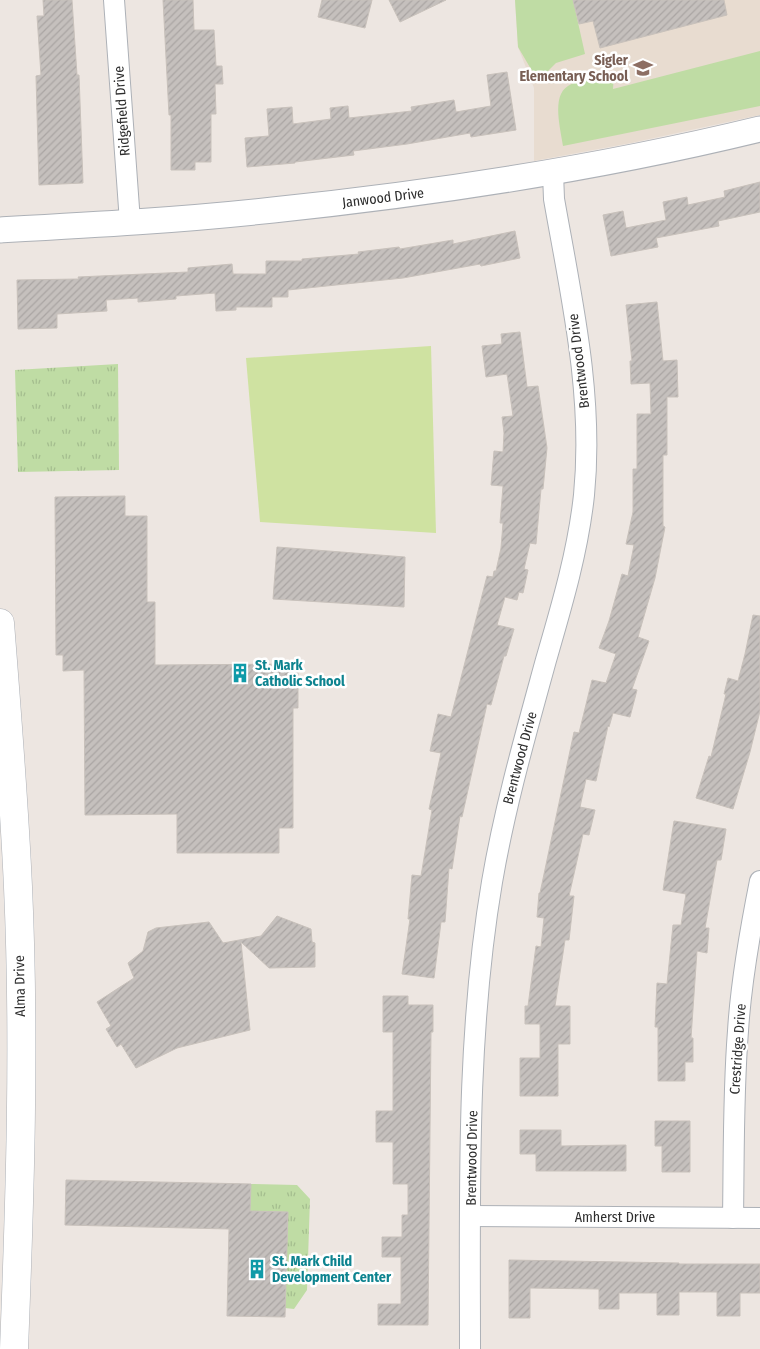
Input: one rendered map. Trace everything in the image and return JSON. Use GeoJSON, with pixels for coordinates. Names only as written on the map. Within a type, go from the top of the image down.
{"type":"FeatureCollection","features":[{"type":"Feature","properties":{"kind":"main road","name":"Alma Drive"},"geometry":{"type":"LineString","coordinates":[[0,623],[18,887],[10,1077],[14,1349]]}},
{"type":"Feature","properties":{"kind":"street","name":"Ridgefield Drive"},"geometry":{"type":"LineString","coordinates":[[114,0],[130,222]]}},
{"type":"Feature","properties":{"kind":"street","name":"Janwood Drive"},"geometry":{"type":"LineString","coordinates":[[0,230],[271,211],[409,195],[553,173],[690,146],[760,129]]}},
{"type":"Feature","properties":{"kind":"street","name":"Brentwood Drive"},"geometry":{"type":"LineString","coordinates":[[470,1349],[472,1086],[478,993],[492,882],[512,781],[572,569],[584,495],[587,432],[582,358],[554,199],[553,173]]}},
{"type":"Feature","properties":{"kind":"street","name":"Crestridge Drive"},"geometry":{"type":"LineString","coordinates":[[733,1218],[734,1116],[738,1031],[747,947],[760,881]]}},
{"type":"Feature","properties":{"kind":"street","name":"Amherst Drive"},"geometry":{"type":"LineString","coordinates":[[471,1216],[760,1218]]}},
{"type":"Feature","properties":{"kind":"shaded area","name":"Sigler Elementary School"},"geometry":{"type":"Polygon","coordinates":[[[515,0],[760,0],[760,115],[631,143],[534,161],[534,88],[518,47],[515,0]]]}},
{"type":"Feature","properties":{"kind":"green space"},"geometry":{"type":"Polygon","coordinates":[[[515,0],[573,0],[585,54],[556,63],[538,81],[518,47],[515,0]]]}},
{"type":"Feature","properties":{"kind":"green space"},"geometry":{"type":"Polygon","coordinates":[[[760,51],[760,106],[563,146],[558,105],[563,91],[572,84],[614,73],[613,89],[760,51]]]}},
{"type":"Feature","properties":{"kind":"green space"},"geometry":{"type":"Polygon","coordinates":[[[431,346],[436,533],[260,522],[246,358],[431,346]]]}},
{"type":"Feature","properties":{"kind":"green space"},"geometry":{"type":"Polygon","coordinates":[[[118,364],[119,470],[18,472],[15,370],[118,364]]]}},
{"type":"Feature","properties":{"kind":"green space"},"geometry":{"type":"Polygon","coordinates":[[[251,1184],[297,1185],[310,1199],[307,1290],[294,1309],[285,1308],[288,1212],[250,1211],[251,1184]]]}},
{"type":"Feature","properties":{"kind":"building"},"geometry":{"type":"Polygon","coordinates":[[[43,0],[72,0],[77,75],[79,75],[83,183],[39,185],[36,76],[41,75],[37,16],[44,16],[43,0]]]}},
{"type":"Feature","properties":{"kind":"building"},"geometry":{"type":"Polygon","coordinates":[[[163,0],[193,0],[194,30],[214,30],[216,66],[222,66],[223,84],[215,84],[216,114],[211,114],[211,162],[195,162],[195,170],[171,170],[171,115],[169,115],[163,0]]]}},
{"type":"Feature","properties":{"kind":"building"},"geometry":{"type":"Polygon","coordinates":[[[322,0],[372,0],[365,28],[318,17],[322,0]]]}},
{"type":"Feature","properties":{"kind":"building"},"geometry":{"type":"Polygon","coordinates":[[[389,0],[446,0],[400,22],[389,0]]]}},
{"type":"Feature","properties":{"kind":"building","name":"Sigler Elementary School"},"geometry":{"type":"Polygon","coordinates":[[[573,0],[724,0],[727,15],[600,48],[593,21],[579,24],[573,0]]]}},
{"type":"Feature","properties":{"kind":"building"},"geometry":{"type":"Polygon","coordinates":[[[507,72],[516,130],[471,137],[470,133],[353,151],[354,155],[247,167],[245,138],[269,136],[267,109],[292,107],[293,124],[331,119],[330,108],[348,106],[349,118],[412,111],[411,107],[454,100],[456,112],[491,106],[487,75],[507,72]]]}},
{"type":"Feature","properties":{"kind":"building"},"geometry":{"type":"Polygon","coordinates":[[[760,182],[760,212],[718,221],[719,226],[656,238],[658,247],[611,256],[603,215],[623,211],[626,228],[666,220],[663,202],[687,197],[688,205],[725,197],[724,191],[760,182]]]}},
{"type":"Feature","properties":{"kind":"building"},"geometry":{"type":"Polygon","coordinates":[[[515,231],[520,258],[481,266],[480,264],[403,278],[288,290],[288,297],[272,297],[272,307],[236,307],[236,310],[216,311],[215,293],[176,296],[176,299],[138,302],[138,298],[106,300],[107,311],[57,314],[57,328],[18,329],[17,280],[79,279],[78,277],[188,272],[188,268],[232,264],[233,274],[266,274],[266,261],[302,261],[302,259],[359,254],[358,252],[399,247],[400,249],[453,240],[453,244],[515,231]]]}},
{"type":"Feature","properties":{"kind":"building"},"geometry":{"type":"Polygon","coordinates":[[[657,302],[663,361],[677,360],[678,397],[667,397],[667,455],[663,455],[663,526],[665,527],[655,578],[638,637],[649,641],[632,689],[637,690],[630,717],[613,713],[608,726],[596,781],[586,779],[580,807],[595,810],[589,835],[583,834],[569,896],[574,896],[569,940],[565,940],[555,1006],[570,1006],[570,1044],[558,1044],[558,1096],[520,1096],[520,1058],[540,1058],[540,1024],[525,1024],[525,1006],[528,1006],[536,946],[541,947],[544,918],[537,917],[539,893],[574,732],[579,733],[592,680],[606,683],[616,654],[599,648],[609,621],[622,574],[628,576],[634,545],[626,544],[633,512],[633,469],[637,469],[637,414],[651,414],[650,383],[631,384],[630,361],[632,361],[626,305],[657,302]]]}},
{"type":"Feature","properties":{"kind":"building"},"geometry":{"type":"Polygon","coordinates":[[[520,332],[527,387],[538,386],[547,448],[536,544],[530,543],[524,569],[528,570],[523,593],[519,592],[517,600],[505,597],[497,625],[514,629],[506,656],[504,656],[491,705],[487,704],[462,817],[460,816],[452,869],[449,868],[445,922],[441,922],[434,978],[402,974],[410,919],[408,919],[412,875],[421,876],[432,810],[429,809],[441,753],[430,751],[438,714],[451,717],[487,576],[493,577],[494,571],[496,571],[501,548],[503,523],[500,523],[503,486],[491,485],[494,451],[503,452],[504,433],[502,417],[513,416],[507,374],[486,377],[482,346],[502,344],[501,334],[520,332]]]}},
{"type":"Feature","properties":{"kind":"building","name":"St. Mark Catholic School"},"geometry":{"type":"Polygon","coordinates":[[[125,496],[125,516],[147,516],[147,602],[155,602],[155,665],[298,664],[298,708],[293,708],[293,828],[279,828],[279,853],[177,853],[177,814],[85,815],[84,670],[63,671],[63,655],[56,655],[55,497],[125,496]]]}},
{"type":"Feature","properties":{"kind":"building"},"geometry":{"type":"Polygon","coordinates":[[[277,547],[405,557],[404,607],[273,599],[277,547]]]}},
{"type":"Feature","properties":{"kind":"building"},"geometry":{"type":"Polygon","coordinates":[[[753,615],[760,616],[760,711],[733,809],[696,798],[709,756],[711,757],[728,678],[738,681],[753,615]]]}},
{"type":"Feature","properties":{"kind":"building"},"geometry":{"type":"Polygon","coordinates":[[[674,821],[726,829],[721,860],[717,860],[705,928],[709,928],[707,953],[697,951],[691,1038],[693,1038],[693,1062],[685,1062],[685,1081],[658,1081],[658,1027],[655,1027],[657,983],[667,984],[673,925],[681,925],[686,894],[663,890],[674,821]]]}},
{"type":"Feature","properties":{"kind":"building"},"geometry":{"type":"Polygon","coordinates":[[[277,916],[311,929],[312,942],[315,943],[315,967],[269,968],[241,942],[250,1030],[177,1048],[136,1068],[121,1044],[117,1047],[106,1029],[111,1026],[97,1002],[134,978],[128,963],[143,951],[148,932],[156,928],[209,922],[223,943],[261,936],[277,916]]]}},
{"type":"Feature","properties":{"kind":"building"},"geometry":{"type":"Polygon","coordinates":[[[383,996],[408,996],[408,1005],[433,1005],[433,1032],[431,1032],[428,1325],[378,1325],[378,1304],[401,1304],[401,1257],[382,1257],[382,1237],[402,1237],[402,1215],[408,1215],[408,1184],[393,1184],[393,1142],[376,1142],[376,1111],[393,1111],[393,1032],[383,1032],[383,996]]]}},
{"type":"Feature","properties":{"kind":"building"},"geometry":{"type":"Polygon","coordinates":[[[655,1121],[690,1121],[690,1172],[662,1172],[662,1146],[655,1146],[655,1121]]]}},
{"type":"Feature","properties":{"kind":"building"},"geometry":{"type":"Polygon","coordinates":[[[520,1130],[561,1130],[561,1146],[626,1145],[626,1171],[536,1171],[536,1154],[520,1154],[520,1130]]]}},
{"type":"Feature","properties":{"kind":"building","name":"St. Mark Child Development Center"},"geometry":{"type":"Polygon","coordinates":[[[66,1180],[251,1184],[250,1211],[288,1212],[285,1317],[227,1316],[229,1229],[65,1225],[66,1180]]]}},
{"type":"Feature","properties":{"kind":"building"},"geometry":{"type":"Polygon","coordinates":[[[509,1260],[760,1264],[760,1293],[740,1293],[740,1316],[717,1316],[717,1292],[679,1292],[679,1315],[657,1315],[657,1293],[619,1293],[619,1309],[599,1309],[599,1289],[530,1288],[530,1318],[509,1318],[509,1260]]]}},
{"type":"Feature","properties":{"kind":"place","name":"Sigler Elementary School"},"geometry":{"type":"Point","coordinates":[643,68]}},
{"type":"Feature","properties":{"kind":"place","name":"St. Mark Catholic School"},"geometry":{"type":"Point","coordinates":[240,673]}},
{"type":"Feature","properties":{"kind":"place","name":"St. Mark Child Development Center"},"geometry":{"type":"Point","coordinates":[257,1269]}}]}
